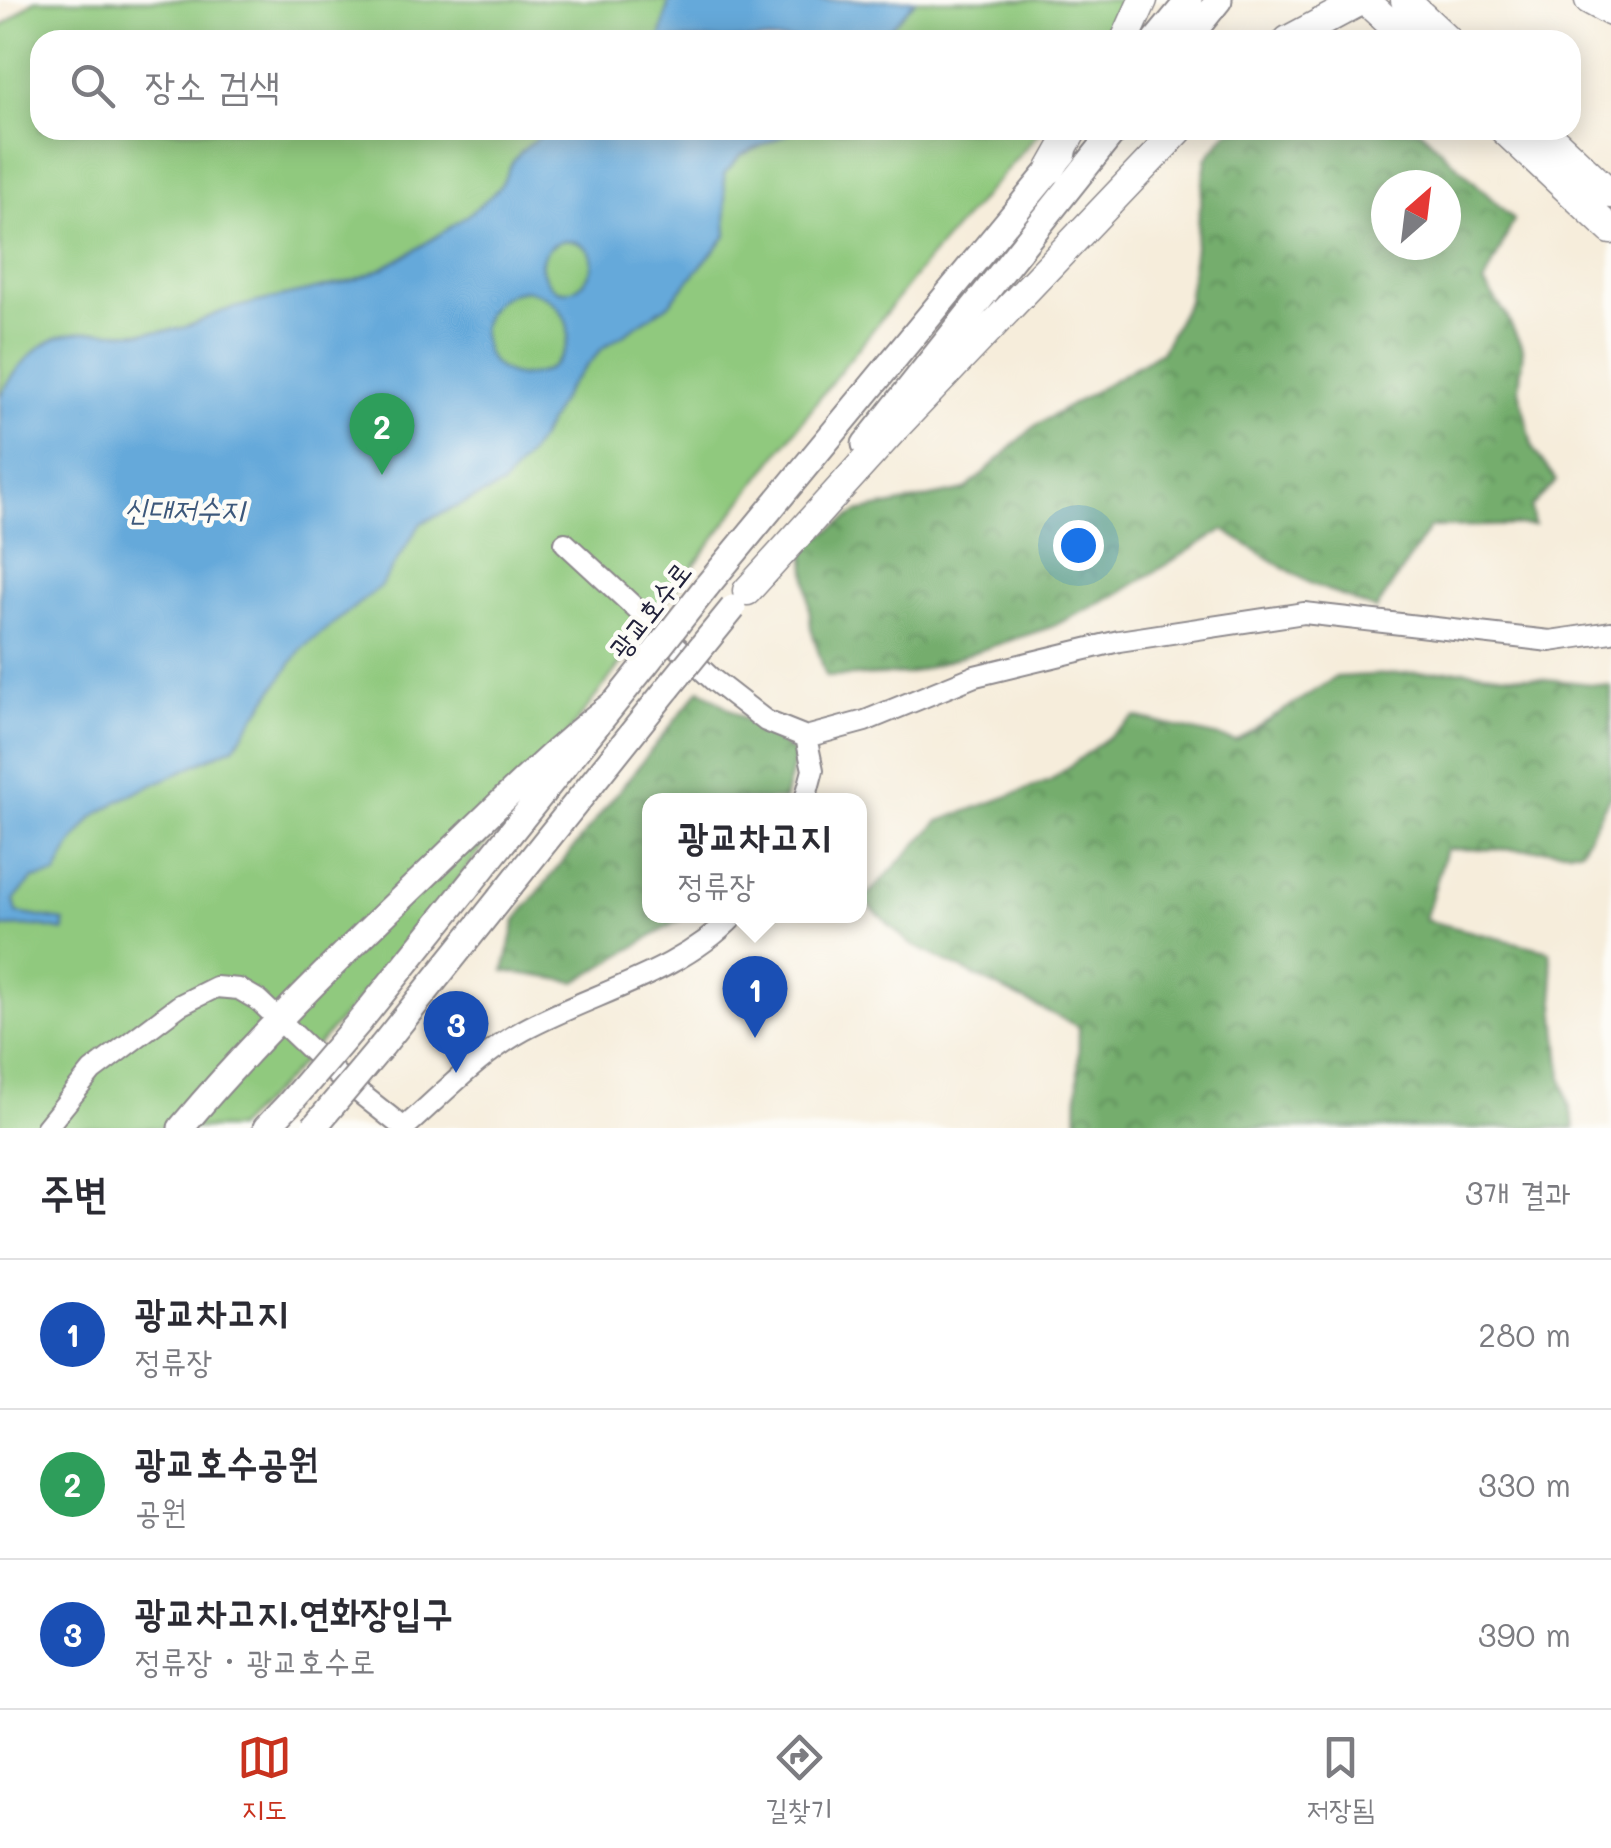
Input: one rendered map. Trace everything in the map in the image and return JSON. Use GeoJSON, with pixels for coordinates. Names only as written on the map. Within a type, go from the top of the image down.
{"type":"FeatureCollection","features":[{"type":"Feature","properties":{"kind":"highway"},"geometry":{"type":"LineString","coordinates":[[1130,30],[1143,0]]}},
{"type":"Feature","properties":{"kind":"highway"},"geometry":{"type":"LineString","coordinates":[[1307,30],[1364,0],[1397,30]]}},
{"type":"Feature","properties":{"kind":"highway"},"geometry":{"type":"LineString","coordinates":[[1405,0],[1437,30]]}},
{"type":"Feature","properties":{"kind":"highway"},"geometry":{"type":"LineString","coordinates":[[1589,0],[1611,12]]}},
{"type":"Feature","properties":{"kind":"highway"},"geometry":{"type":"LineString","coordinates":[[1051,170],[1068,140]]}},
{"type":"Feature","properties":{"kind":"highway"},"geometry":{"type":"LineString","coordinates":[[740,599],[894,429],[1169,140]]}},
{"type":"Feature","properties":{"kind":"highway"},"geometry":{"type":"LineString","coordinates":[[1515,140],[1611,230]]}},
{"type":"Feature","properties":{"kind":"highway"},"geometry":{"type":"LineString","coordinates":[[1554,140],[1611,194]]}},
{"type":"Feature","properties":{"kind":"main road"},"geometry":{"type":"LineString","coordinates":[[1164,30],[1188,0]]}},
{"type":"Feature","properties":{"kind":"main road"},"geometry":{"type":"LineString","coordinates":[[1195,30],[1219,0]]}},
{"type":"Feature","properties":{"kind":"main road","name":"광교호수로"},"geometry":{"type":"LineString","coordinates":[[266,1128],[360,1021],[706,587],[1075,140]]}},
{"type":"Feature","properties":{"kind":"main road"},"geometry":{"type":"LineString","coordinates":[[314,1127],[1108,140]]}},
{"type":"Feature","properties":{"kind":"main road"},"geometry":{"type":"LineString","coordinates":[[181,1128],[278,1019],[565,741],[614,703]]}},
{"type":"Feature","properties":{"kind":"street"},"geometry":{"type":"LineString","coordinates":[[566,543],[712,678],[766,721],[806,736],[865,721],[976,676],[1119,641],[1304,613],[1550,641],[1611,632]]}},
{"type":"Feature","properties":{"kind":"street"},"geometry":{"type":"LineString","coordinates":[[806,736],[813,770],[807,793]]}},
{"type":"Feature","properties":{"kind":"street"},"geometry":{"type":"LineString","coordinates":[[46,1128],[92,1071],[180,1006],[216,987],[239,989],[258,1000],[337,1075],[404,1128],[523,1030],[684,957],[725,923]]}},
{"type":"Feature","properties":{"kind":"green space"},"geometry":{"type":"Polygon","coordinates":[[[35,0],[1134,0],[1118,30],[30,30],[30,140],[1032,140],[926,262],[830,384],[420,931],[288,1078],[236,1128],[0,1128],[0,28],[35,0]]]}},
{"type":"Feature","properties":{"kind":"green space"},"geometry":{"type":"Polygon","coordinates":[[[1221,140],[1430,140],[1514,220],[1484,284],[1505,313],[1523,349],[1519,389],[1533,449],[1557,481],[1531,507],[1534,525],[1430,527],[1376,610],[1309,583],[1223,530],[1113,597],[1051,627],[908,674],[826,677],[811,628],[804,548],[857,512],[965,490],[1035,426],[1161,352],[1188,301],[1206,159],[1221,140]]]}},
{"type":"Feature","properties":{"kind":"green space"},"geometry":{"type":"Polygon","coordinates":[[[1463,670],[1611,686],[1611,794],[1581,850],[1446,849],[1425,920],[1550,951],[1562,1077],[1575,1128],[1077,1128],[1079,1027],[910,944],[867,904],[867,896],[939,821],[1050,781],[1135,717],[1236,741],[1336,677],[1463,670]]]}},
{"type":"Feature","properties":{"kind":"green space"},"geometry":{"type":"Polygon","coordinates":[[[700,689],[796,754],[786,793],[642,793],[642,923],[674,923],[576,982],[504,971],[516,920],[700,689]]]}},
{"type":"Feature","properties":{"kind":"water"},"geometry":{"type":"Polygon","coordinates":[[[669,0],[916,0],[889,30],[662,30],[669,0]]]}},
{"type":"Feature","properties":{"kind":"water","name":"신대저수지"},"geometry":{"type":"Polygon","coordinates":[[[535,140],[774,140],[741,155],[724,174],[727,235],[668,305],[603,348],[568,387],[536,445],[502,486],[421,523],[381,586],[301,649],[235,746],[120,800],[93,817],[71,845],[56,875],[33,879],[14,900],[17,913],[64,921],[64,931],[38,926],[0,927],[0,396],[20,367],[39,348],[58,337],[78,332],[178,329],[227,310],[369,274],[409,254],[472,212],[500,186],[525,148],[535,140]],[[565,240],[553,245],[542,258],[542,270],[555,289],[567,291],[587,278],[591,255],[583,245],[565,240]],[[526,290],[504,296],[490,308],[483,324],[488,356],[499,368],[515,375],[548,369],[562,355],[568,340],[561,311],[526,290]]]}},
{"type":"Feature","properties":{"kind":"place","name":"광교호수공원"},"geometry":{"type":"Point","coordinates":[382,475]}},
{"type":"Feature","properties":{"kind":"place","name":"광교차고지"},"geometry":{"type":"Point","coordinates":[755,1038]}},
{"type":"Feature","properties":{"kind":"place","name":"광교차고지.연화장입구"},"geometry":{"type":"Point","coordinates":[456,1073]}}]}
